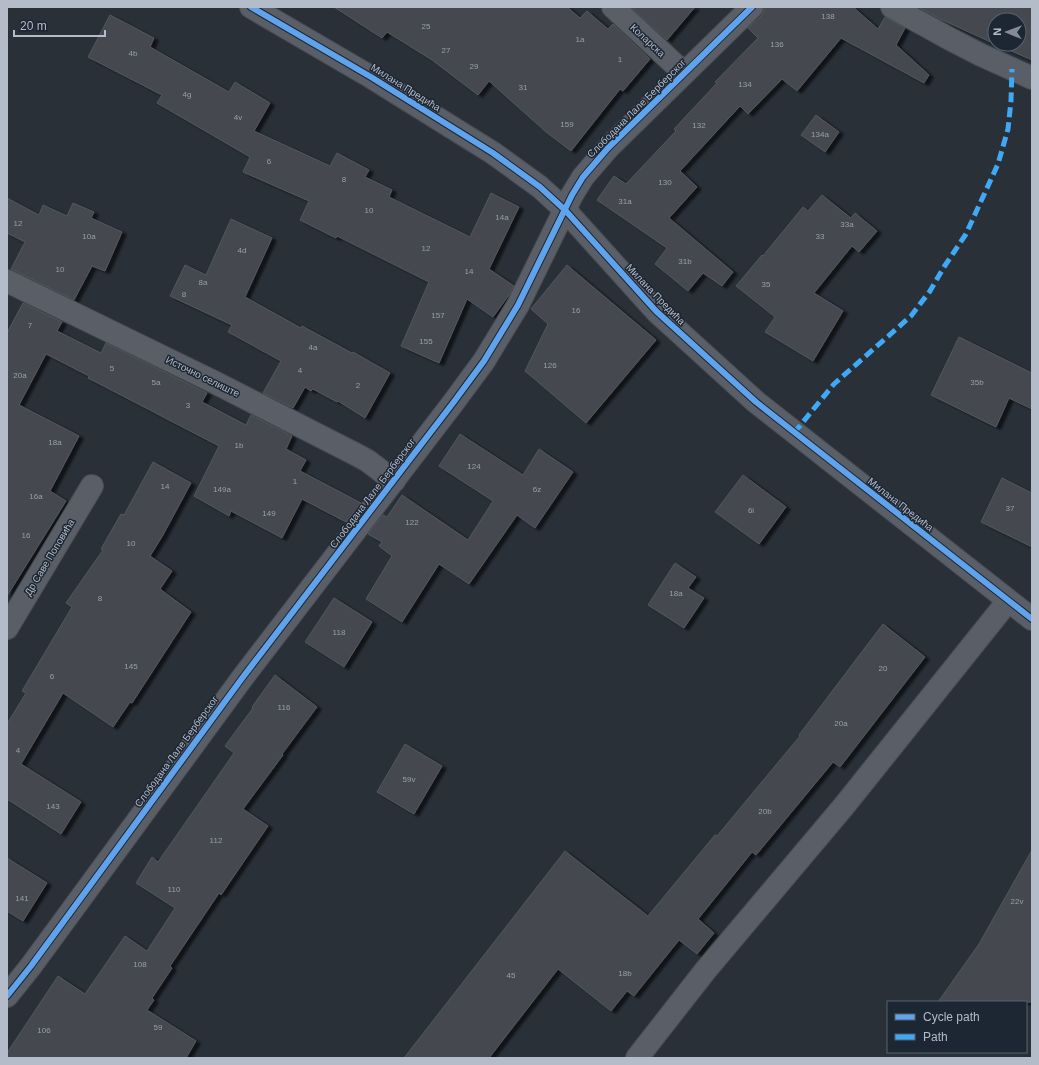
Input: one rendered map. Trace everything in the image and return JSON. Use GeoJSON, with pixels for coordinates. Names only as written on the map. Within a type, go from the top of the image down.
{"type":"FeatureCollection","features":[{"type":"Feature","properties":{"kind":"street","name":"Милана Предића"},"geometry":{"type":"LineString","coordinates":[[251,7],[371,77],[493,153],[540,187],[565,210],[656,311],[756,402],[1032,619]]}},
{"type":"Feature","properties":{"kind":"street","name":"Коларска"},"geometry":{"type":"LineString","coordinates":[[613,7],[684,74]]}},
{"type":"Feature","properties":{"kind":"street","name":"Слободана Лале Берберског"},"geometry":{"type":"LineString","coordinates":[[7,996],[31,966],[243,677],[394,481],[484,361],[518,305],[572,195],[583,177],[608,148],[752,7]]}},
{"type":"Feature","properties":{"kind":"street"},"geometry":{"type":"LineString","coordinates":[[892,7],[956,43],[1032,78]]}},
{"type":"Feature","properties":{"kind":"street","name":"Источно селиште"},"geometry":{"type":"LineString","coordinates":[[7,281],[216,383],[359,456],[394,481]]}},
{"type":"Feature","properties":{"kind":"street","name":"Др Саве Поповића"},"geometry":{"type":"LineString","coordinates":[[7,628],[92,486]]}},
{"type":"Feature","properties":{"kind":"street"},"geometry":{"type":"LineString","coordinates":[[637,1058],[705,971],[844,806],[1008,601]]}},
{"type":"Feature","properties":{"kind":"building"},"geometry":{"type":"Polygon","coordinates":[[[334,7],[567,7],[580,18],[587,11],[608,29],[613,24],[650,59],[623,91],[620,89],[571,151],[546,132],[489,81],[478,95],[432,60],[387,32],[382,38],[334,7]]]}},
{"type":"Feature","properties":{"kind":"building"},"geometry":{"type":"Polygon","coordinates":[[[631,7],[695,7],[667,40],[631,7]]]}},
{"type":"Feature","properties":{"kind":"building"},"geometry":{"type":"Polygon","coordinates":[[[764,7],[853,7],[878,29],[885,17],[905,28],[896,45],[929,75],[924,83],[841,38],[797,91],[782,79],[748,114],[740,106],[680,171],[697,187],[669,218],[733,272],[722,286],[703,273],[688,291],[655,264],[667,248],[597,200],[614,176],[626,184],[676,131],[674,129],[717,83],[715,82],[758,38],[748,28],[761,16],[764,11],[764,7]]]}},
{"type":"Feature","properties":{"kind":"building"},"geometry":{"type":"Polygon","coordinates":[[[918,7],[1032,7],[1032,60],[1014,52],[1027,52],[1027,12],[987,12],[987,40],[940,19],[918,7]]]}},
{"type":"Feature","properties":{"kind":"building"},"geometry":{"type":"Polygon","coordinates":[[[110,15],[154,38],[150,47],[229,92],[235,82],[270,103],[254,131],[330,166],[337,153],[369,170],[365,177],[392,190],[389,197],[470,237],[491,193],[519,207],[489,269],[514,286],[493,317],[467,299],[439,363],[401,346],[429,282],[337,236],[336,238],[300,220],[309,201],[243,172],[250,157],[157,103],[162,95],[88,57],[110,15]]]}},
{"type":"Feature","properties":{"kind":"building"},"geometry":{"type":"Polygon","coordinates":[[[816,115],[839,132],[825,152],[801,135],[816,115]]]}},
{"type":"Feature","properties":{"kind":"building"},"geometry":{"type":"Polygon","coordinates":[[[822,195],[851,218],[855,213],[877,231],[859,252],[852,246],[814,293],[843,311],[813,361],[765,332],[775,317],[736,286],[803,207],[808,211],[822,195]]]}},
{"type":"Feature","properties":{"kind":"building"},"geometry":{"type":"Polygon","coordinates":[[[7,198],[39,215],[43,205],[67,216],[73,203],[94,212],[91,218],[122,232],[105,271],[92,266],[74,300],[11,269],[25,242],[7,233],[7,198]]]}},
{"type":"Feature","properties":{"kind":"building"},"geometry":{"type":"Polygon","coordinates":[[[231,219],[272,238],[245,297],[301,328],[302,326],[390,373],[365,418],[338,401],[337,402],[313,389],[311,391],[305,387],[293,408],[263,393],[281,361],[228,332],[232,325],[170,296],[185,265],[206,275],[231,219]]]}},
{"type":"Feature","properties":{"kind":"building"},"geometry":{"type":"Polygon","coordinates":[[[567,265],[656,340],[586,423],[525,371],[548,324],[531,309],[567,265]]]}},
{"type":"Feature","properties":{"kind":"building"},"geometry":{"type":"Polygon","coordinates":[[[23,303],[62,322],[57,331],[101,353],[106,343],[207,393],[202,402],[246,425],[251,415],[292,436],[286,449],[306,460],[300,471],[361,503],[346,522],[302,499],[282,538],[231,511],[229,516],[194,496],[219,446],[88,378],[89,376],[46,354],[19,405],[79,436],[50,491],[66,501],[7,596],[7,333],[23,303]]]}},
{"type":"Feature","properties":{"kind":"building"},"geometry":{"type":"Polygon","coordinates":[[[959,337],[1032,373],[1032,409],[1009,398],[996,427],[931,395],[959,337]]]}},
{"type":"Feature","properties":{"kind":"building"},"geometry":{"type":"Polygon","coordinates":[[[460,434],[523,475],[539,449],[573,472],[535,528],[517,515],[469,584],[439,564],[402,622],[366,599],[392,556],[379,546],[382,542],[368,534],[383,515],[387,517],[402,495],[468,540],[493,501],[439,466],[460,434]]]}},
{"type":"Feature","properties":{"kind":"building"},"geometry":{"type":"Polygon","coordinates":[[[153,462],[191,483],[150,556],[172,571],[160,589],[191,612],[132,703],[130,702],[113,727],[63,693],[21,764],[81,802],[61,834],[7,799],[7,724],[26,693],[22,691],[72,607],[66,603],[103,550],[101,549],[121,514],[124,515],[153,462]]]}},
{"type":"Feature","properties":{"kind":"building"},"geometry":{"type":"Polygon","coordinates":[[[743,475],[786,507],[759,544],[715,512],[743,475]]]}},
{"type":"Feature","properties":{"kind":"building"},"geometry":{"type":"Polygon","coordinates":[[[1002,478],[1032,493],[1032,547],[981,522],[1002,478]]]}},
{"type":"Feature","properties":{"kind":"building"},"geometry":{"type":"Polygon","coordinates":[[[675,563],[696,577],[688,588],[704,598],[684,628],[648,605],[675,563]]]}},
{"type":"Feature","properties":{"kind":"building"},"geometry":{"type":"Polygon","coordinates":[[[334,598],[372,622],[344,667],[305,642],[334,598]]]}},
{"type":"Feature","properties":{"kind":"building"},"geometry":{"type":"Polygon","coordinates":[[[883,624],[925,657],[840,767],[833,762],[756,855],[752,852],[698,919],[714,933],[697,954],[679,940],[634,996],[627,991],[611,1011],[558,969],[489,1058],[404,1058],[565,851],[648,916],[800,736],[799,735],[883,624]]]}},
{"type":"Feature","properties":{"kind":"building"},"geometry":{"type":"Polygon","coordinates":[[[275,675],[317,707],[243,809],[268,826],[221,895],[219,893],[170,966],[172,968],[152,998],[154,1000],[147,1010],[196,1041],[186,1058],[7,1058],[7,1053],[58,976],[85,994],[125,936],[147,951],[175,908],[136,883],[152,857],[158,862],[234,753],[225,746],[275,675]]]}},
{"type":"Feature","properties":{"kind":"building"},"geometry":{"type":"Polygon","coordinates":[[[405,744],[442,766],[414,814],[377,792],[405,744]]]}},
{"type":"Feature","properties":{"kind":"building"},"geometry":{"type":"Polygon","coordinates":[[[1032,850],[1032,1002],[939,1001],[979,944],[1032,850]]]}},
{"type":"Feature","properties":{"kind":"building"},"geometry":{"type":"Polygon","coordinates":[[[7,858],[47,883],[23,921],[7,911],[7,858]]]}},
{"type":"Feature","properties":{"kind":"marked path"},"geometry":{"type":"LineString","coordinates":[[794,433],[834,384],[911,316],[930,291],[966,234],[998,164],[1008,129],[1012,69]]}},
{"type":"Feature","properties":{"kind":"cycle path"},"geometry":{"type":"LineString","coordinates":[[251,7],[371,77],[493,153],[540,187],[565,210],[656,311],[756,402],[1032,619]]}},
{"type":"Feature","properties":{"kind":"cycle path"},"geometry":{"type":"LineString","coordinates":[[7,996],[31,966],[243,677],[484,361],[518,305],[572,195],[583,177],[608,148],[752,7]]}}]}
